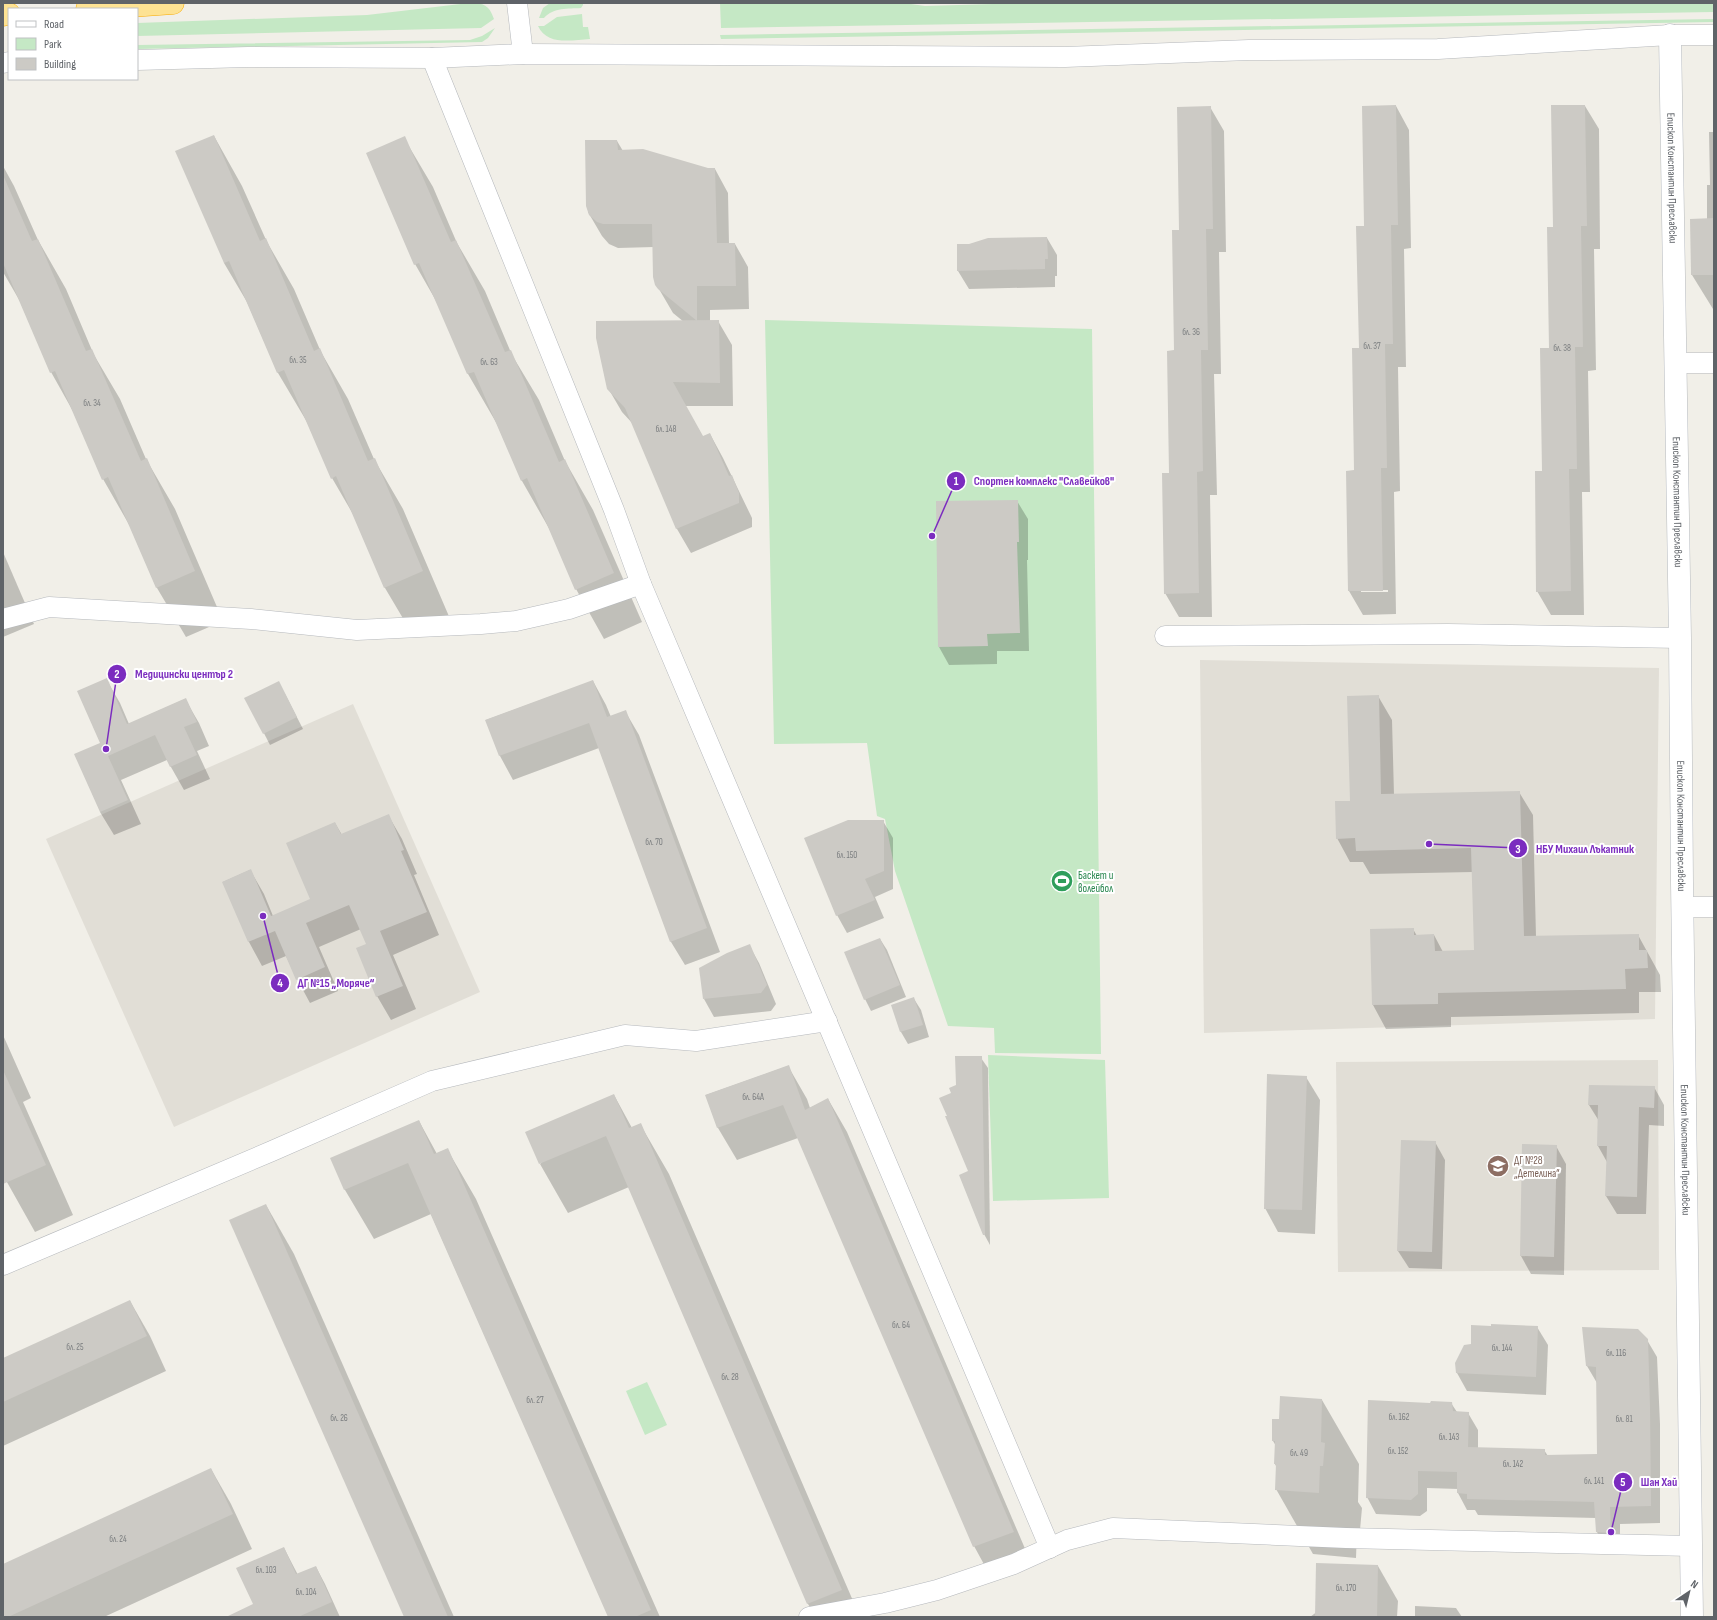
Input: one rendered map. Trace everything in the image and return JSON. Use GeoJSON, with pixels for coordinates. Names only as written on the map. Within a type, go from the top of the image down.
{"type":"FeatureCollection","features":[{"type":"Feature","properties":{"kind":"highway"},"geometry":{"type":"LineString","coordinates":[[101,8],[174,3]]}},
{"type":"Feature","properties":{"kind":"street"},"geometry":{"type":"LineString","coordinates":[[517,3],[523,54]]}},
{"type":"Feature","properties":{"kind":"street"},"geometry":{"type":"LineString","coordinates":[[138,60],[248,57],[432,58],[523,54],[1065,56],[1250,50],[1438,49],[1670,35],[1714,35]]}},
{"type":"Feature","properties":{"kind":"street","name":"Епископ Константин Преславски"},"geometry":{"type":"LineString","coordinates":[[1670,35],[1680,638],[1682,907],[1692,1617]]}},
{"type":"Feature","properties":{"kind":"street"},"geometry":{"type":"LineString","coordinates":[[432,58],[608,495],[641,584],[1050,1548]]}},
{"type":"Feature","properties":{"kind":"street"},"geometry":{"type":"LineString","coordinates":[[1675,363],[1714,362]]}},
{"type":"Feature","properties":{"kind":"street"},"geometry":{"type":"LineString","coordinates":[[3,619],[49,607],[252,619],[357,630],[481,624],[516,620],[569,609],[641,584]]}},
{"type":"Feature","properties":{"kind":"street"},"geometry":{"type":"LineString","coordinates":[[1165,636],[1448,634],[1680,638]]}},
{"type":"Feature","properties":{"kind":"street"},"geometry":{"type":"LineString","coordinates":[[1682,907],[1714,907]]}},
{"type":"Feature","properties":{"kind":"street"},"geometry":{"type":"LineString","coordinates":[[3,1265],[272,1151],[432,1081],[625,1035],[696,1041],[827,1021]]}},
{"type":"Feature","properties":{"kind":"street"},"geometry":{"type":"LineString","coordinates":[[809,1617],[885,1603],[938,1590],[1014,1564],[1067,1540],[1113,1528],[1346,1538],[1691,1546]]}},
{"type":"Feature","properties":{"kind":"shaded area"},"geometry":{"type":"Polygon","coordinates":[[[1200,660],[1659,668],[1655,1019],[1204,1033],[1200,660]]]}},
{"type":"Feature","properties":{"kind":"shaded area"},"geometry":{"type":"Polygon","coordinates":[[[353,704],[480,992],[174,1127],[46,839],[353,704]]]}},
{"type":"Feature","properties":{"kind":"shaded area","name":"ДГ №28 „Детелина“"},"geometry":{"type":"Polygon","coordinates":[[[1658,1060],[1659,1270],[1338,1272],[1336,1062],[1658,1060]]]}},
{"type":"Feature","properties":{"kind":"green space"},"geometry":{"type":"Polygon","coordinates":[[[469,3],[482,4],[488,8],[494,19],[481,28],[138,36],[138,23],[367,15],[469,3]]]}},
{"type":"Feature","properties":{"kind":"green space"},"geometry":{"type":"Polygon","coordinates":[[[550,3],[583,3],[583,5],[581,8],[557,10],[548,14],[544,18],[539,18],[543,8],[550,3]]]}},
{"type":"Feature","properties":{"kind":"green space"},"geometry":{"type":"Polygon","coordinates":[[[720,3],[904,3],[925,6],[1026,3],[1714,3],[1714,12],[721,28],[720,3]]]}},
{"type":"Feature","properties":{"kind":"green space"},"geometry":{"type":"Polygon","coordinates":[[[582,14],[583,27],[588,27],[590,39],[568,41],[554,39],[547,37],[538,26],[544,26],[557,17],[582,14]]]}},
{"type":"Feature","properties":{"kind":"green space"},"geometry":{"type":"Polygon","coordinates":[[[1714,19],[1714,22],[721,39],[720,35],[1714,19]]]}},
{"type":"Feature","properties":{"kind":"green space"},"geometry":{"type":"Polygon","coordinates":[[[495,28],[488,38],[482,42],[138,49],[138,45],[470,40],[482,36],[495,28]]]}},
{"type":"Feature","properties":{"kind":"green space"},"geometry":{"type":"Polygon","coordinates":[[[765,320],[1092,329],[1101,1054],[995,1053],[994,1028],[948,1026],[895,871],[885,819],[877,816],[867,743],[774,744],[765,320]]]}},
{"type":"Feature","properties":{"kind":"green space"},"geometry":{"type":"Polygon","coordinates":[[[988,1055],[1105,1060],[1109,1198],[993,1201],[988,1055]]]}},
{"type":"Feature","properties":{"kind":"green space"},"geometry":{"type":"Polygon","coordinates":[[[647,1382],[667,1425],[645,1435],[626,1391],[647,1382]]]}},
{"type":"Feature","properties":{"kind":"building"},"geometry":{"type":"Polygon","coordinates":[[[1396,105],[1398,225],[1391,225],[1393,344],[1385,344],[1387,468],[1381,468],[1383,591],[1348,591],[1346,471],[1354,470],[1352,348],[1359,348],[1356,226],[1364,226],[1362,106],[1396,105]]]}},
{"type":"Feature","properties":{"kind":"building"},"geometry":{"type":"Polygon","coordinates":[[[1551,105],[1585,105],[1587,226],[1581,226],[1583,347],[1575,347],[1577,469],[1569,469],[1571,591],[1536,592],[1535,471],[1542,471],[1540,348],[1549,348],[1547,227],[1553,227],[1551,105]]]}},
{"type":"Feature","properties":{"kind":"building"},"geometry":{"type":"Polygon","coordinates":[[[1211,106],[1213,229],[1206,229],[1208,350],[1201,350],[1203,471],[1197,472],[1199,593],[1164,594],[1162,473],[1169,473],[1167,351],[1174,350],[1172,230],[1179,230],[1177,107],[1211,106]]]}},
{"type":"Feature","properties":{"kind":"building"},"geometry":{"type":"Polygon","coordinates":[[[214,135],[260,241],[266,238],[314,351],[320,348],[368,461],[375,458],[423,571],[384,588],[336,476],[331,479],[284,370],[277,373],[229,261],[224,263],[175,151],[214,135]]]}},
{"type":"Feature","properties":{"kind":"building"},"geometry":{"type":"Polygon","coordinates":[[[405,136],[451,242],[456,240],[505,352],[511,350],[559,462],[565,459],[614,573],[575,590],[527,478],[521,481],[474,372],[467,374],[419,263],[414,265],[366,153],[405,136]]]}},
{"type":"Feature","properties":{"kind":"building"},"geometry":{"type":"Polygon","coordinates":[[[585,140],[617,140],[618,150],[643,149],[708,168],[715,168],[717,243],[735,243],[736,286],[697,286],[697,321],[655,285],[653,277],[652,224],[603,224],[597,222],[589,215],[586,206],[585,140]]]}},
{"type":"Feature","properties":{"kind":"building"},"geometry":{"type":"Polygon","coordinates":[[[3,175],[32,241],[38,239],[86,351],[92,349],[141,461],[147,458],[195,571],[156,588],[108,477],[102,480],[55,371],[50,373],[3,263],[3,175]]]}},
{"type":"Feature","properties":{"kind":"building"},"geometry":{"type":"Polygon","coordinates":[[[1714,218],[1714,275],[1691,275],[1690,219],[1714,218]]]}},
{"type":"Feature","properties":{"kind":"building"},"geometry":{"type":"Polygon","coordinates":[[[1047,237],[1048,259],[1045,259],[1045,269],[957,271],[957,244],[969,244],[988,238],[1047,237]]]}},
{"type":"Feature","properties":{"kind":"building"},"geometry":{"type":"Polygon","coordinates":[[[719,320],[720,383],[673,382],[703,436],[710,433],[729,476],[732,475],[739,493],[739,503],[676,529],[625,408],[607,389],[596,338],[596,321],[719,320]]]}},
{"type":"Feature","properties":{"kind":"building"},"geometry":{"type":"Polygon","coordinates":[[[1018,500],[1019,542],[1017,542],[1020,633],[987,634],[988,646],[938,647],[936,501],[1018,500]]]}},
{"type":"Feature","properties":{"kind":"building"},"geometry":{"type":"Polygon","coordinates":[[[107,678],[127,724],[186,698],[197,722],[184,727],[197,755],[170,767],[155,735],[108,756],[128,800],[100,812],[74,754],[100,743],[77,691],[107,678]]]}},
{"type":"Feature","properties":{"kind":"building"},"geometry":{"type":"Polygon","coordinates":[[[593,680],[607,717],[626,710],[707,928],[670,942],[589,723],[499,756],[485,720],[593,680]]]}},
{"type":"Feature","properties":{"kind":"building"},"geometry":{"type":"Polygon","coordinates":[[[279,681],[297,717],[263,734],[244,698],[279,681]]]}},
{"type":"Feature","properties":{"kind":"building"},"geometry":{"type":"Polygon","coordinates":[[[1379,695],[1381,794],[1520,791],[1524,936],[1639,934],[1639,950],[1647,950],[1648,968],[1625,969],[1626,989],[1438,993],[1438,1004],[1372,1005],[1370,929],[1414,928],[1414,935],[1434,934],[1435,951],[1474,950],[1471,848],[1356,851],[1355,838],[1336,839],[1335,801],[1350,801],[1347,696],[1379,695]]]}},
{"type":"Feature","properties":{"kind":"building"},"geometry":{"type":"Polygon","coordinates":[[[389,814],[404,850],[401,851],[427,912],[380,931],[403,986],[376,997],[356,948],[366,944],[349,905],[306,923],[325,967],[296,980],[275,931],[248,942],[222,882],[251,869],[271,916],[310,899],[286,843],[335,822],[341,834],[389,814]]]}},
{"type":"Feature","properties":{"kind":"building"},"geometry":{"type":"Polygon","coordinates":[[[848,820],[884,820],[884,871],[865,879],[875,900],[836,916],[804,838],[848,820]]]}},
{"type":"Feature","properties":{"kind":"building"},"geometry":{"type":"Polygon","coordinates":[[[880,938],[900,985],[864,1000],[844,952],[880,938]]]}},
{"type":"Feature","properties":{"kind":"building"},"geometry":{"type":"Polygon","coordinates":[[[750,944],[767,985],[761,993],[703,999],[699,968],[727,953],[750,944]]]}},
{"type":"Feature","properties":{"kind":"building"},"geometry":{"type":"Polygon","coordinates":[[[914,997],[923,1025],[900,1032],[891,1005],[914,997]]]}},
{"type":"Feature","properties":{"kind":"building"},"geometry":{"type":"Polygon","coordinates":[[[955,1056],[982,1056],[985,1235],[983,1235],[959,1175],[968,1171],[939,1098],[951,1093],[949,1088],[956,1085],[955,1056]]]}},
{"type":"Feature","properties":{"kind":"building"},"geometry":{"type":"Polygon","coordinates":[[[789,1065],[805,1110],[828,1098],[1014,1532],[973,1547],[783,1105],[717,1128],[705,1095],[789,1065]]]}},
{"type":"Feature","properties":{"kind":"building"},"geometry":{"type":"Polygon","coordinates":[[[3,1070],[46,1165],[3,1184],[3,1070]]]}},
{"type":"Feature","properties":{"kind":"building"},"geometry":{"type":"Polygon","coordinates":[[[1267,1074],[1307,1076],[1302,1210],[1264,1209],[1267,1074]]]}},
{"type":"Feature","properties":{"kind":"building"},"geometry":{"type":"Polygon","coordinates":[[[1589,1085],[1655,1086],[1654,1108],[1639,1107],[1637,1197],[1605,1196],[1607,1146],[1597,1146],[1598,1105],[1588,1105],[1589,1085]]]}},
{"type":"Feature","properties":{"kind":"building"},"geometry":{"type":"Polygon","coordinates":[[[614,1094],[629,1128],[641,1123],[842,1590],[807,1604],[606,1136],[539,1164],[525,1132],[614,1094]]]}},
{"type":"Feature","properties":{"kind":"building"},"geometry":{"type":"Polygon","coordinates":[[[419,1120],[434,1154],[448,1148],[651,1610],[635,1617],[608,1617],[408,1163],[344,1190],[330,1158],[419,1120]]]}},
{"type":"Feature","properties":{"kind":"building"},"geometry":{"type":"Polygon","coordinates":[[[1401,1140],[1436,1141],[1432,1252],[1397,1251],[1401,1140]]]}},
{"type":"Feature","properties":{"kind":"building"},"geometry":{"type":"Polygon","coordinates":[[[1522,1144],[1557,1145],[1554,1257],[1520,1256],[1522,1144]]]}},
{"type":"Feature","properties":{"kind":"building"},"geometry":{"type":"Polygon","coordinates":[[[266,1204],[448,1617],[404,1617],[229,1220],[266,1204]]]}},
{"type":"Feature","properties":{"kind":"building"},"geometry":{"type":"Polygon","coordinates":[[[130,1300],[147,1336],[3,1402],[3,1358],[130,1300]]]}},
{"type":"Feature","properties":{"kind":"building"},"geometry":{"type":"Polygon","coordinates":[[[1491,1324],[1538,1326],[1536,1377],[1456,1373],[1455,1363],[1464,1345],[1471,1344],[1471,1325],[1491,1326],[1491,1324]]]}},
{"type":"Feature","properties":{"kind":"building"},"geometry":{"type":"Polygon","coordinates":[[[1582,1327],[1638,1329],[1648,1339],[1651,1506],[1610,1507],[1611,1533],[1596,1532],[1594,1502],[1467,1499],[1467,1494],[1457,1493],[1457,1472],[1418,1471],[1418,1494],[1411,1500],[1366,1498],[1368,1400],[1430,1403],[1431,1401],[1452,1402],[1453,1411],[1469,1412],[1468,1447],[1545,1449],[1545,1455],[1597,1454],[1596,1367],[1586,1366],[1582,1327]]]}},
{"type":"Feature","properties":{"kind":"building"},"geometry":{"type":"Polygon","coordinates":[[[1280,1396],[1322,1399],[1321,1442],[1325,1443],[1323,1466],[1320,1466],[1319,1493],[1275,1490],[1276,1464],[1274,1464],[1275,1441],[1272,1441],[1272,1419],[1279,1419],[1280,1396]]]}},
{"type":"Feature","properties":{"kind":"building"},"geometry":{"type":"Polygon","coordinates":[[[211,1468],[233,1514],[8,1617],[3,1617],[3,1564],[211,1468]]]}},
{"type":"Feature","properties":{"kind":"building"},"geometry":{"type":"Polygon","coordinates":[[[284,1547],[296,1574],[316,1566],[332,1602],[298,1617],[226,1617],[253,1604],[236,1568],[284,1547]]]}},
{"type":"Feature","properties":{"kind":"building"},"geometry":{"type":"Polygon","coordinates":[[[1316,1563],[1378,1565],[1377,1617],[1315,1617],[1316,1563]]]}},
{"type":"Feature","properties":{"kind":"place","name":"Спортен комплекс \"Славейков\""},"geometry":{"type":"Point","coordinates":[932,536]}},
{"type":"Feature","properties":{"kind":"place","name":"Медицински център 2"},"geometry":{"type":"Point","coordinates":[106,749]}},
{"type":"Feature","properties":{"kind":"place","name":"НБУ Михаил Лъкатник"},"geometry":{"type":"Point","coordinates":[1429,844]}},
{"type":"Feature","properties":{"kind":"place","name":"Баскет и волейбол"},"geometry":{"type":"Point","coordinates":[1062,881]}},
{"type":"Feature","properties":{"kind":"place","name":"ДГ №15 „Моряче“"},"geometry":{"type":"Point","coordinates":[263,916]}},
{"type":"Feature","properties":{"kind":"place","name":"ДГ №28 „Детелина“"},"geometry":{"type":"Point","coordinates":[1498,1166]}},
{"type":"Feature","properties":{"kind":"place","name":"Шан Хай"},"geometry":{"type":"Point","coordinates":[1611,1532]}}]}
